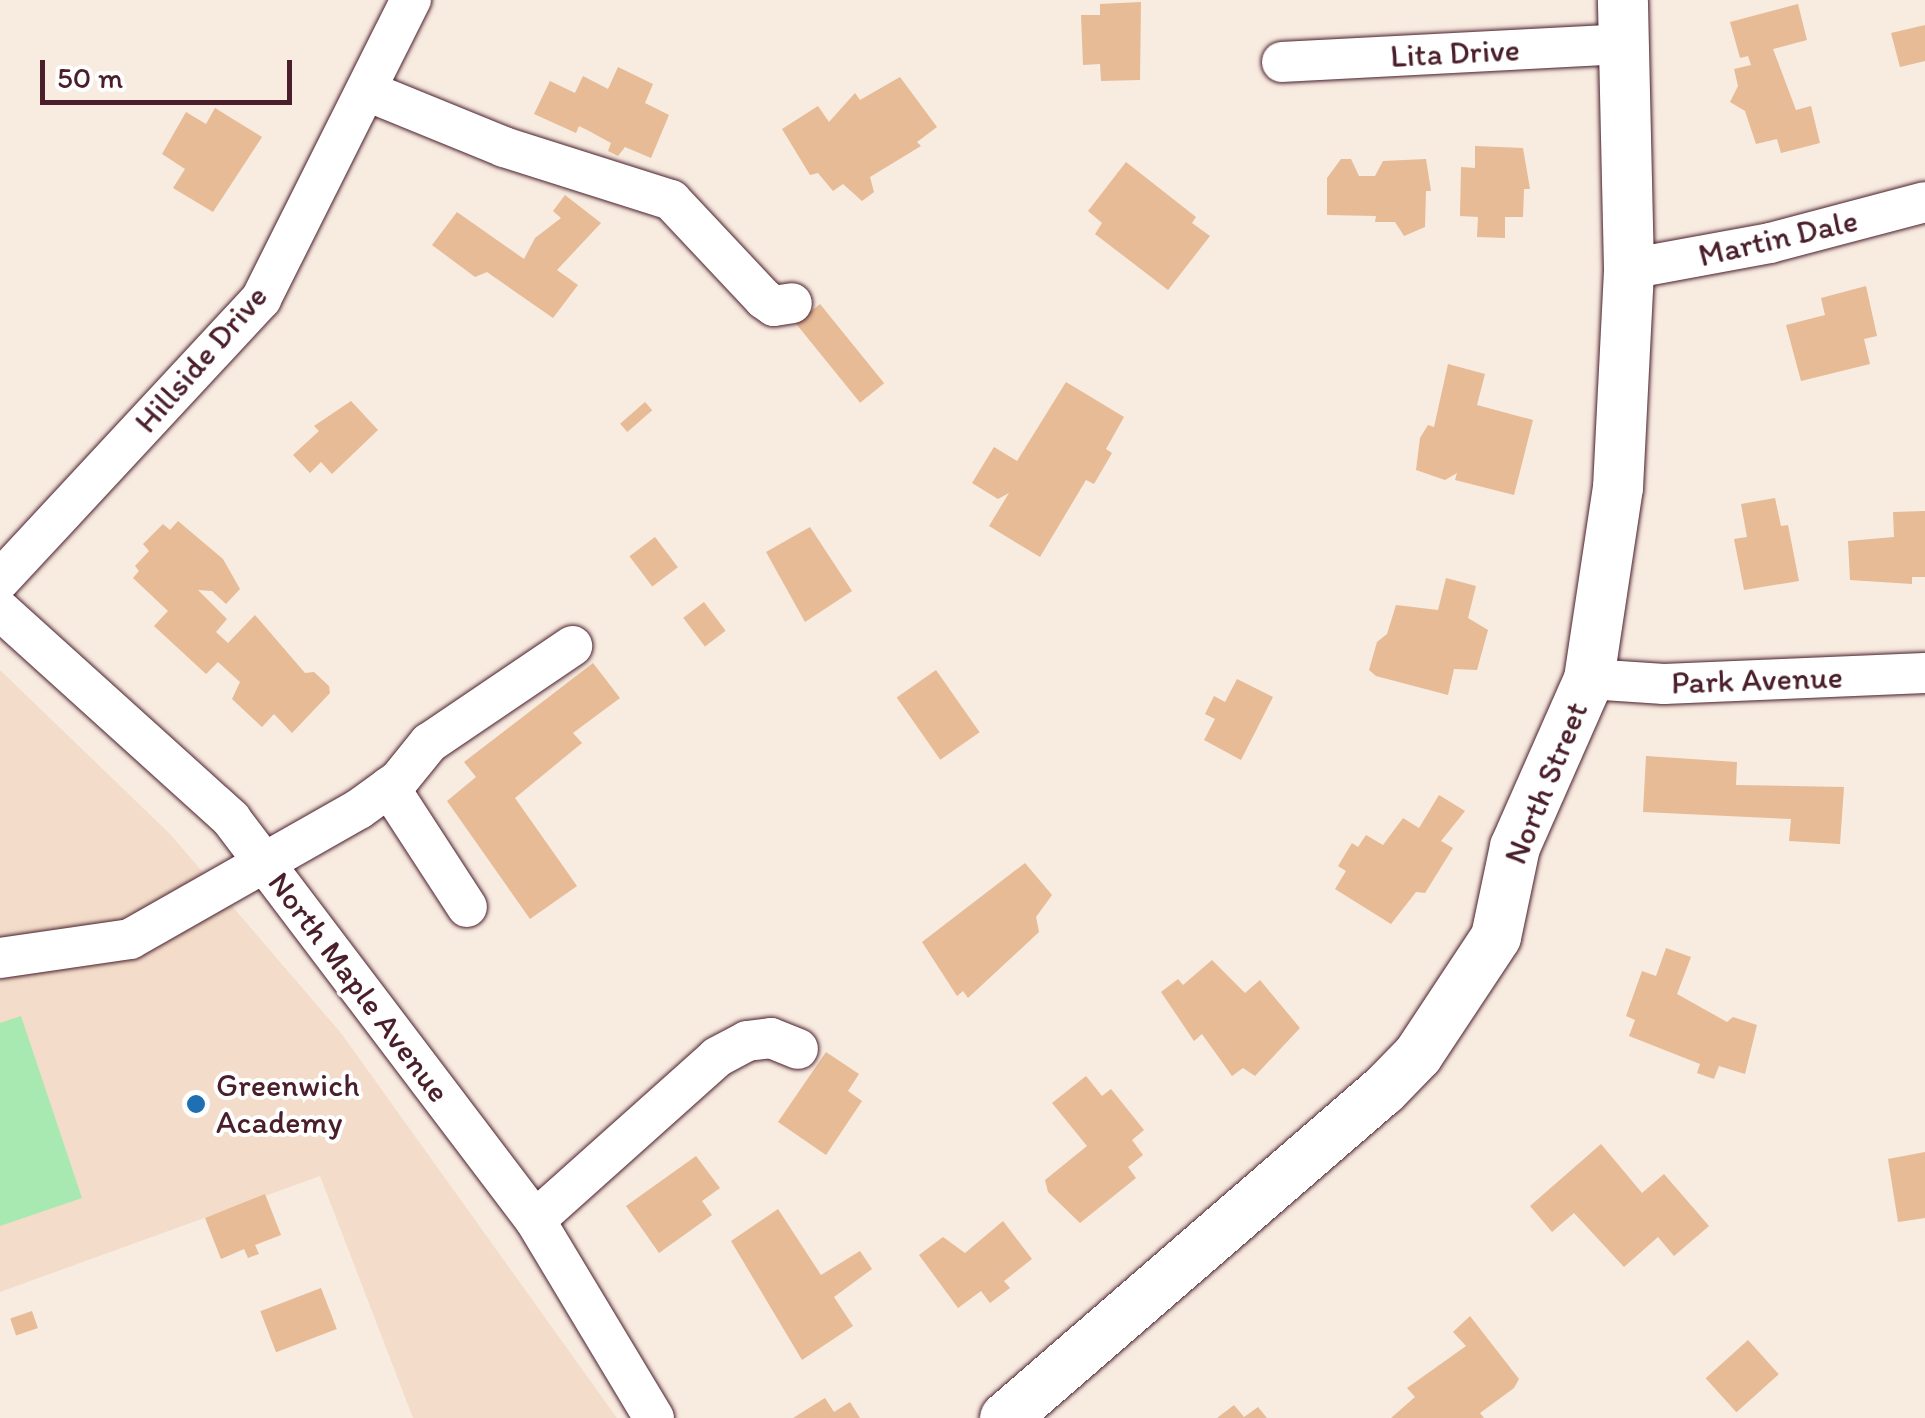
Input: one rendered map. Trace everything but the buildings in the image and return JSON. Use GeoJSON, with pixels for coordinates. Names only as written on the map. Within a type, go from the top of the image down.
{"type":"FeatureCollection","features":[{"type":"Feature","properties":{"kind":"main road","name":"North Street"},"geometry":{"type":"LineString","coordinates":[[1005,1418],[1418,1055],[1496,937],[1514,847],[1589,679],[1618,488],[1629,269],[1625,22]]}},
{"type":"Feature","properties":{"kind":"street","name":"Hillside Drive"},"geometry":{"type":"LineString","coordinates":[[0,580],[260,299],[411,0]]}},
{"type":"Feature","properties":{"kind":"street","name":"Lita Drive"},"geometry":{"type":"LineString","coordinates":[[1282,62],[1625,22]]}},
{"type":"Feature","properties":{"kind":"street"},"geometry":{"type":"LineString","coordinates":[[367,91],[504,147],[671,200],[764,299],[774,306],[792,304]]}},
{"type":"Feature","properties":{"kind":"street","name":"Martin Dale"},"geometry":{"type":"LineString","coordinates":[[1629,269],[1770,243],[1925,202]]}},
{"type":"Feature","properties":{"kind":"street","name":"North Maple Avenue"},"geometry":{"type":"LineString","coordinates":[[0,610],[231,818],[535,1220],[654,1418]]}},
{"type":"Feature","properties":{"kind":"street"},"geometry":{"type":"LineString","coordinates":[[0,958],[130,939],[266,864],[389,787],[429,744],[572,646]]}},
{"type":"Feature","properties":{"kind":"street","name":"Park Avenue"},"geometry":{"type":"LineString","coordinates":[[1589,679],[1664,684],[1925,672]]}},
{"type":"Feature","properties":{"kind":"street"},"geometry":{"type":"LineString","coordinates":[[389,787],[467,907]]}},
{"type":"Feature","properties":{"kind":"street"},"geometry":{"type":"LineString","coordinates":[[535,1220],[716,1057],[747,1040],[771,1038],[798,1049]]}},
{"type":"Feature","properties":{"kind":"shaded area","name":"Greenwich Academy"},"geometry":{"type":"Polygon","coordinates":[[[0,670],[170,834],[341,1033],[617,1418],[413,1418],[320,1176],[0,1292],[0,670]]]}},
{"type":"Feature","properties":{"kind":"green space"},"geometry":{"type":"Polygon","coordinates":[[[21,1016],[82,1198],[0,1226],[0,1023],[21,1016]]]}},
{"type":"Feature","properties":{"kind":"place","name":"Greenwich Academy"},"geometry":{"type":"Point","coordinates":[196,1104]}}]}
